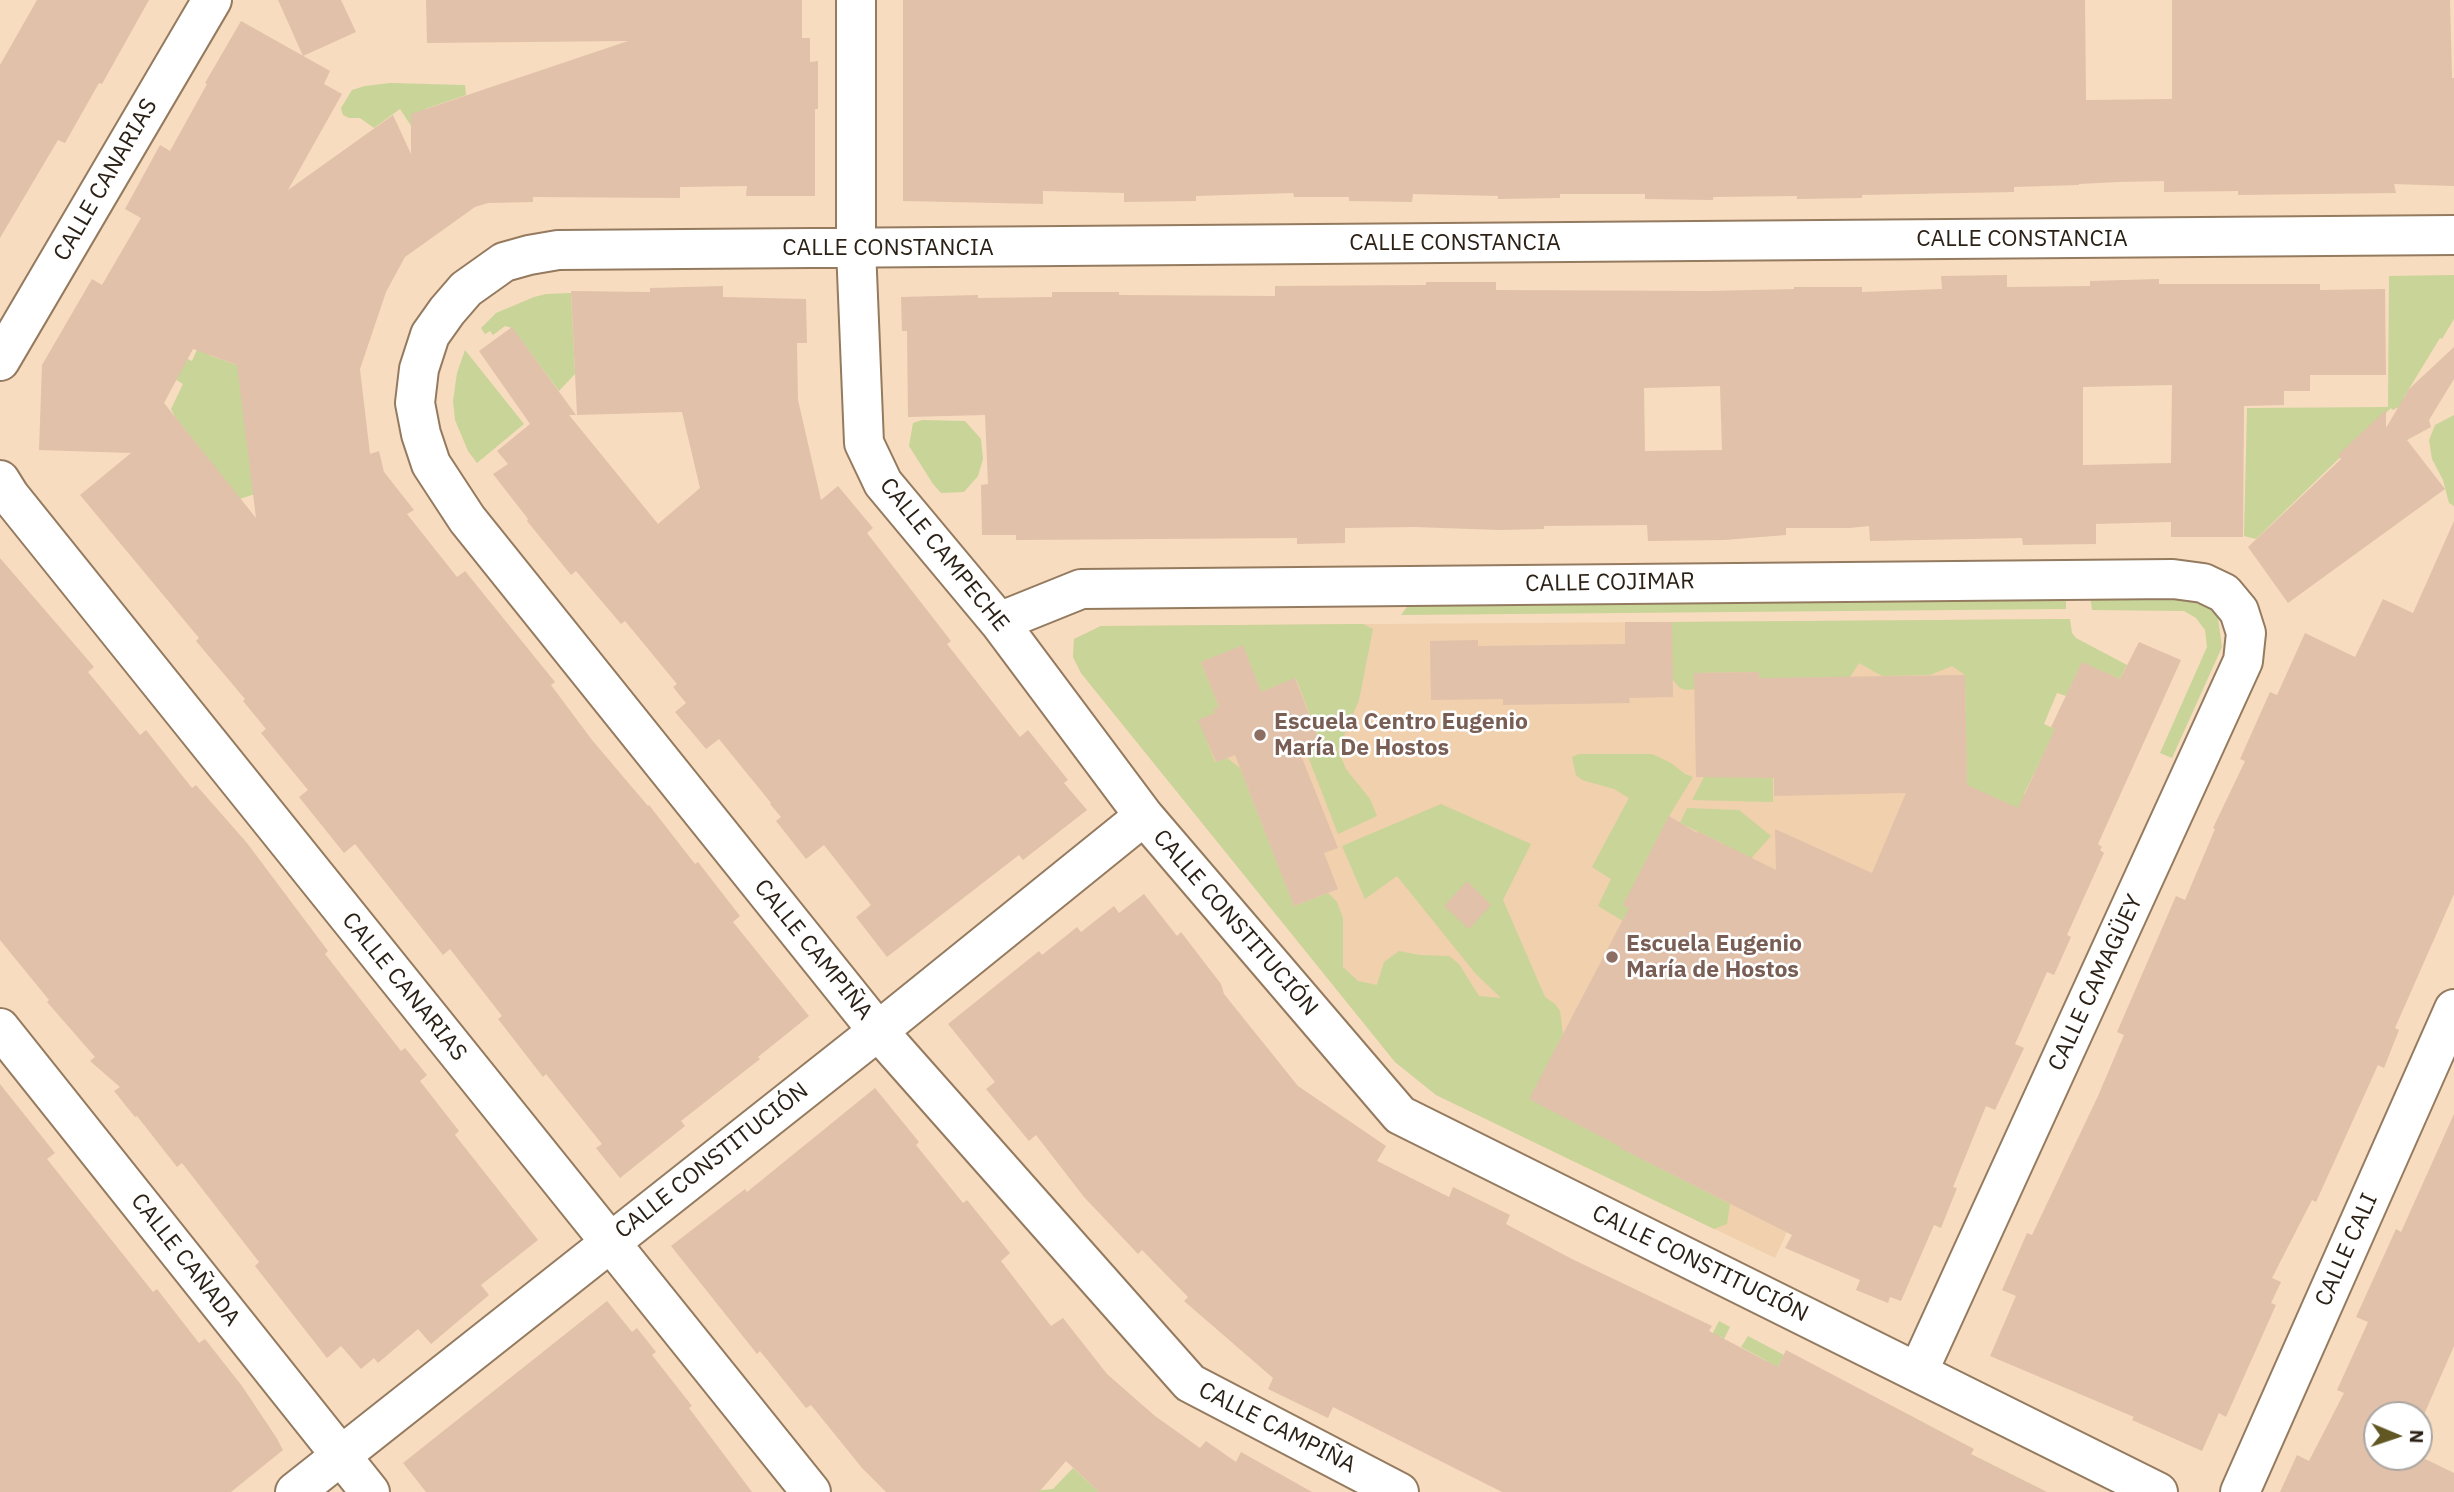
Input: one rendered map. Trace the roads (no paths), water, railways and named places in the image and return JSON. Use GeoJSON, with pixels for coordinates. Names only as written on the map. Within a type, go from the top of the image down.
{"type":"FeatureCollection","features":[{"type":"Feature","properties":{"kind":"street","name":"CALLE CANARIAS"},"geometry":{"type":"LineString","coordinates":[[0,361],[212,0]]}},
{"type":"Feature","properties":{"kind":"street","name":"CALLE CAMPECHE"},"geometry":{"type":"LineString","coordinates":[[856,0],[856,248],[864,443],[883,483],[999,622],[1144,816]]}},
{"type":"Feature","properties":{"kind":"street","name":"CALLE CONSTANCIA"},"geometry":{"type":"LineString","coordinates":[[466,289],[503,262],[558,250],[2454,235]]}},
{"type":"Feature","properties":{"kind":"street","name":"CALLE CAMPIÑA"},"geometry":{"type":"LineString","coordinates":[[466,289],[430,335],[419,369],[415,403],[430,464],[467,519],[878,1031],[1190,1383],[1399,1492]]}},
{"type":"Feature","properties":{"kind":"street","name":"CALLE CANARIAS"},"geometry":{"type":"LineString","coordinates":[[0,480],[36,529],[811,1492]]}},
{"type":"Feature","properties":{"kind":"street","name":"CALLE COJIMAR"},"geometry":{"type":"LineString","coordinates":[[999,622],[1082,589],[2173,579],[2203,583],[2224,593]]}},
{"type":"Feature","properties":{"kind":"street","name":"CALLE CAMAGÜEY"},"geometry":{"type":"LineString","coordinates":[[1917,1372],[2242,661],[2246,633],[2239,611],[2224,593]]}},
{"type":"Feature","properties":{"kind":"street","name":"CALLE CONSTITUCIÓN"},"geometry":{"type":"LineString","coordinates":[[295,1492],[878,1031],[1144,816],[1400,1115],[2158,1492]]}},
{"type":"Feature","properties":{"kind":"street","name":"CALLE CALI"},"geometry":{"type":"LineString","coordinates":[[2240,1492],[2454,1009]]}},
{"type":"Feature","properties":{"kind":"street","name":"CALLE CAÑADA"},"geometry":{"type":"LineString","coordinates":[[0,1028],[370,1492]]}},
{"type":"Feature","properties":{"kind":"place","name":"Escuela Centro Eugenio María De Hostos"},"geometry":{"type":"Point","coordinates":[1260,735]}},
{"type":"Feature","properties":{"kind":"place","name":"Escuela Eugenio María de Hostos"},"geometry":{"type":"Point","coordinates":[1612,957]}}]}
